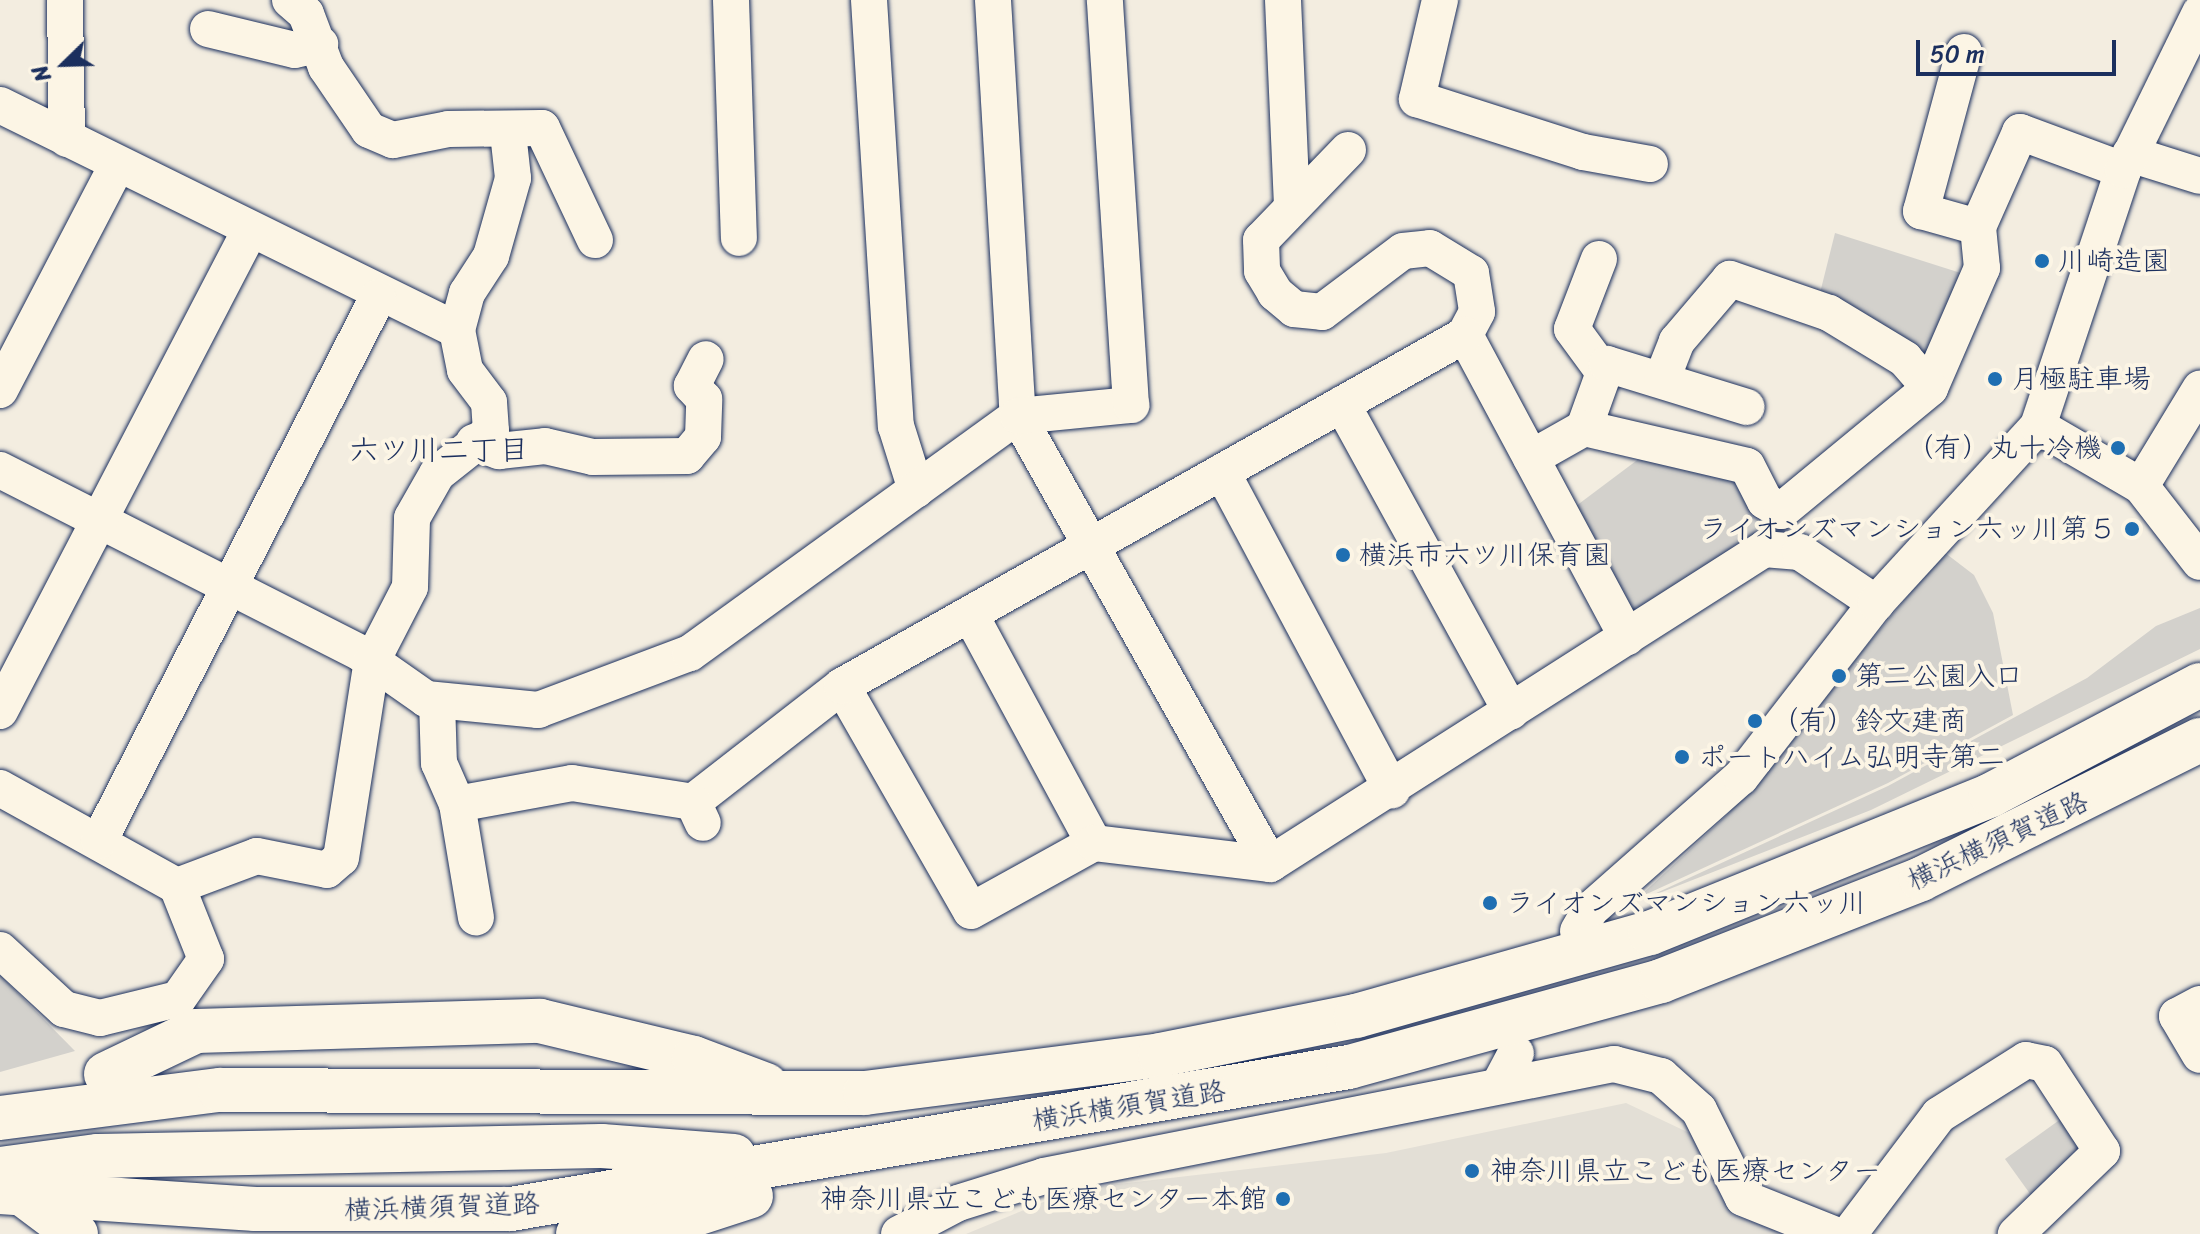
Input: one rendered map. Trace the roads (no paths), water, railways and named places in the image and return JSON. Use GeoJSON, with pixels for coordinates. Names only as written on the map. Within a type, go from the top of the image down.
{"type":"FeatureCollection","features":[{"type":"Feature","properties":{"kind":"highway","name":"横浜横須賀道路"},"geometry":{"type":"LineString","coordinates":[[0,1118],[220,1090],[725,1100],[986,1081],[1175,1052],[1356,1016],[1650,933],[1991,795],[2200,685]]}},
{"type":"Feature","properties":{"kind":"highway","name":"横浜横須賀道路"},"geometry":{"type":"LineString","coordinates":[[29,1190],[255,1209],[511,1209],[750,1189],[1349,1067],[1661,981],[1921,879],[2200,740]]}},
{"type":"Feature","properties":{"kind":"highway"},"geometry":{"type":"LineString","coordinates":[[106,1074],[196,1031],[540,1021],[694,1058],[794,1096]]}},
{"type":"Feature","properties":{"kind":"highway"},"geometry":{"type":"LineString","coordinates":[[0,1095],[176,1061],[363,1048],[549,1052],[725,1100]]}},
{"type":"Feature","properties":{"kind":"highway"},"geometry":{"type":"LineString","coordinates":[[0,1107],[139,1082],[365,1069],[625,1074]]}},
{"type":"Feature","properties":{"kind":"highway"},"geometry":{"type":"LineString","coordinates":[[29,1190],[143,1155],[189,1135],[659,1118],[725,1100]]}},
{"type":"Feature","properties":{"kind":"highway"},"geometry":{"type":"LineString","coordinates":[[29,1190],[186,1116],[725,1100]]}},
{"type":"Feature","properties":{"kind":"highway"},"geometry":{"type":"LineString","coordinates":[[143,1155],[602,1146],[750,1189]]}},
{"type":"Feature","properties":{"kind":"highway"},"geometry":{"type":"LineString","coordinates":[[29,1190],[43,1175],[629,1172],[750,1189]]}},
{"type":"Feature","properties":{"kind":"highway"},"geometry":{"type":"LineString","coordinates":[[29,1190],[629,1172]]}},
{"type":"Feature","properties":{"kind":"highway"},"geometry":{"type":"LineString","coordinates":[[578,1234],[658,1231],[750,1189]]}},
{"type":"Feature","properties":{"kind":"highway"},"geometry":{"type":"LineString","coordinates":[[374,1234],[568,1219],[750,1189]]}},
{"type":"Feature","properties":{"kind":"highway"},"geometry":{"type":"LineString","coordinates":[[29,1190],[342,1234]]}},
{"type":"Feature","properties":{"kind":"street"},"geometry":{"type":"LineString","coordinates":[[65,0],[67,139]]}},
{"type":"Feature","properties":{"kind":"street"},"geometry":{"type":"LineString","coordinates":[[290,0],[306,14],[353,116],[369,130],[393,140],[448,129],[548,133],[595,240]]}},
{"type":"Feature","properties":{"kind":"street"},"geometry":{"type":"LineString","coordinates":[[731,0],[739,238]]}},
{"type":"Feature","properties":{"kind":"street"},"geometry":{"type":"LineString","coordinates":[[869,0],[896,426],[916,490]]}},
{"type":"Feature","properties":{"kind":"street"},"geometry":{"type":"LineString","coordinates":[[993,0],[1018,416],[1270,864]]}},
{"type":"Feature","properties":{"kind":"street"},"geometry":{"type":"LineString","coordinates":[[0,470],[372,661],[437,701],[538,710],[690,653],[1018,416],[1131,405],[1105,0]]}},
{"type":"Feature","properties":{"kind":"street"},"geometry":{"type":"LineString","coordinates":[[1283,0],[1292,205]]}},
{"type":"Feature","properties":{"kind":"street"},"geometry":{"type":"LineString","coordinates":[[1440,0],[1417,99],[1583,152],[1650,164]]}},
{"type":"Feature","properties":{"kind":"street"},"geometry":{"type":"LineString","coordinates":[[1578,931],[1590,910],[1696,822],[1761,756],[1876,603],[2038,426],[2126,162],[2200,13]]}},
{"type":"Feature","properties":{"kind":"street"},"geometry":{"type":"LineString","coordinates":[[208,29],[295,50],[320,44]]}},
{"type":"Feature","properties":{"kind":"street"},"geometry":{"type":"LineString","coordinates":[[1964,52],[1921,211],[1978,227]]}},
{"type":"Feature","properties":{"kind":"street"},"geometry":{"type":"LineString","coordinates":[[0,105],[378,297],[457,330]]}},
{"type":"Feature","properties":{"kind":"street"},"geometry":{"type":"LineString","coordinates":[[842,686],[971,911],[1094,843],[1270,864],[1392,790],[1764,549],[1930,388],[1982,268],[1978,227],[2020,132],[2126,162],[2200,176]]}},
{"type":"Feature","properties":{"kind":"street"},"geometry":{"type":"LineString","coordinates":[[177,886],[257,856],[327,870],[341,858],[372,661],[410,587],[412,518],[437,474],[491,431],[489,402],[465,370],[457,330],[467,293],[491,256],[513,178],[508,133]]}},
{"type":"Feature","properties":{"kind":"street"},"geometry":{"type":"LineString","coordinates":[[1348,150],[1261,240],[1262,271],[1294,309],[1322,312],[1403,251],[1430,248],[1454,258],[1478,290],[1465,335],[1627,637]]}},
{"type":"Feature","properties":{"kind":"street"},"geometry":{"type":"LineString","coordinates":[[0,390],[117,165]]}},
{"type":"Feature","properties":{"kind":"street"},"geometry":{"type":"LineString","coordinates":[[0,711],[249,232]]}},
{"type":"Feature","properties":{"kind":"street"},"geometry":{"type":"LineString","coordinates":[[1599,259],[1572,329],[1602,370]]}},
{"type":"Feature","properties":{"kind":"street"},"geometry":{"type":"LineString","coordinates":[[1662,379],[1677,341],[1730,279],[1829,313],[1905,359],[1930,388]]}},
{"type":"Feature","properties":{"kind":"street"},"geometry":{"type":"LineString","coordinates":[[99,841],[378,297]]}},
{"type":"Feature","properties":{"kind":"street"},"geometry":{"type":"LineString","coordinates":[[457,804],[572,783],[698,812],[842,686],[1465,335]]}},
{"type":"Feature","properties":{"kind":"street"},"geometry":{"type":"LineString","coordinates":[[474,442],[499,451],[545,446],[593,457],[687,456],[703,437],[704,399],[692,386],[706,359]]}},
{"type":"Feature","properties":{"kind":"street"},"geometry":{"type":"LineString","coordinates":[[1584,428],[1602,370],[1607,364],[1747,407]]}},
{"type":"Feature","properties":{"kind":"street"},"geometry":{"type":"LineString","coordinates":[[2141,486],[2200,389]]}},
{"type":"Feature","properties":{"kind":"street"},"geometry":{"type":"LineString","coordinates":[[1342,404],[1511,712]]}},
{"type":"Feature","properties":{"kind":"street"},"geometry":{"type":"LineString","coordinates":[[2038,426],[2141,486],[2200,562]]}},
{"type":"Feature","properties":{"kind":"street"},"geometry":{"type":"LineString","coordinates":[[1531,458],[1584,428],[1747,466],[1782,529],[1876,603]]}},
{"type":"Feature","properties":{"kind":"street"},"geometry":{"type":"LineString","coordinates":[[1222,472],[1392,790]]}},
{"type":"Feature","properties":{"kind":"street"},"geometry":{"type":"LineString","coordinates":[[970,614],[1094,843]]}},
{"type":"Feature","properties":{"kind":"street"},"geometry":{"type":"LineString","coordinates":[[437,701],[439,763],[457,804],[476,917]]}},
{"type":"Feature","properties":{"kind":"street"},"geometry":{"type":"LineString","coordinates":[[0,788],[177,886],[206,959],[178,999],[100,1018],[64,1009],[0,950]]}},
{"type":"Feature","properties":{"kind":"street"},"geometry":{"type":"LineString","coordinates":[[2200,1004],[2177,1016],[2200,1055]]}},
{"type":"Feature","properties":{"kind":"street"},"geometry":{"type":"LineString","coordinates":[[1499,1085],[1516,1053]]}},
{"type":"Feature","properties":{"kind":"street"},"geometry":{"type":"LineString","coordinates":[[1849,1234],[1939,1115],[2026,1060],[2045,1064],[2102,1151],[2016,1234]]}},
{"type":"Feature","properties":{"kind":"street"},"geometry":{"type":"LineString","coordinates":[[899,1234],[958,1203],[1044,1176],[1499,1085],[1636,1064],[1699,1110],[1743,1198],[1833,1234]]}},
{"type":"Feature","properties":{"kind":"place","name":"川崎造園"},"geometry":{"type":"Point","coordinates":[2042,261]}},
{"type":"Feature","properties":{"kind":"place","name":"月極駐車場"},"geometry":{"type":"Point","coordinates":[1995,379]}},
{"type":"Feature","properties":{"kind":"place","name":"（有）丸十冷機"},"geometry":{"type":"Point","coordinates":[2118,448]}},
{"type":"Feature","properties":{"kind":"place","name":"ライオンズマンション六ッ川第５"},"geometry":{"type":"Point","coordinates":[2132,529]}},
{"type":"Feature","properties":{"kind":"place","name":"横浜市六ツ川保育園"},"geometry":{"type":"Point","coordinates":[1343,555]}},
{"type":"Feature","properties":{"kind":"place","name":"第二公園入口"},"geometry":{"type":"Point","coordinates":[1839,676]}},
{"type":"Feature","properties":{"kind":"place","name":"（有）鈴文建商"},"geometry":{"type":"Point","coordinates":[1755,721]}},
{"type":"Feature","properties":{"kind":"place","name":"ポートハイム弘明寺第二"},"geometry":{"type":"Point","coordinates":[1682,757]}},
{"type":"Feature","properties":{"kind":"place","name":"ライオンズマンション六ッ川"},"geometry":{"type":"Point","coordinates":[1490,903]}},
{"type":"Feature","properties":{"kind":"place","name":"神奈川県立こども医療センター"},"geometry":{"type":"Point","coordinates":[1472,1171]}},
{"type":"Feature","properties":{"kind":"place","name":"神奈川県立こども医療センター本館"},"geometry":{"type":"Point","coordinates":[1283,1199]}},
{"type":"Feature","properties":{"kind":"district","name":"六ツ川二丁目"},"geometry":{"type":"Point","coordinates":[439,450]}}]}
